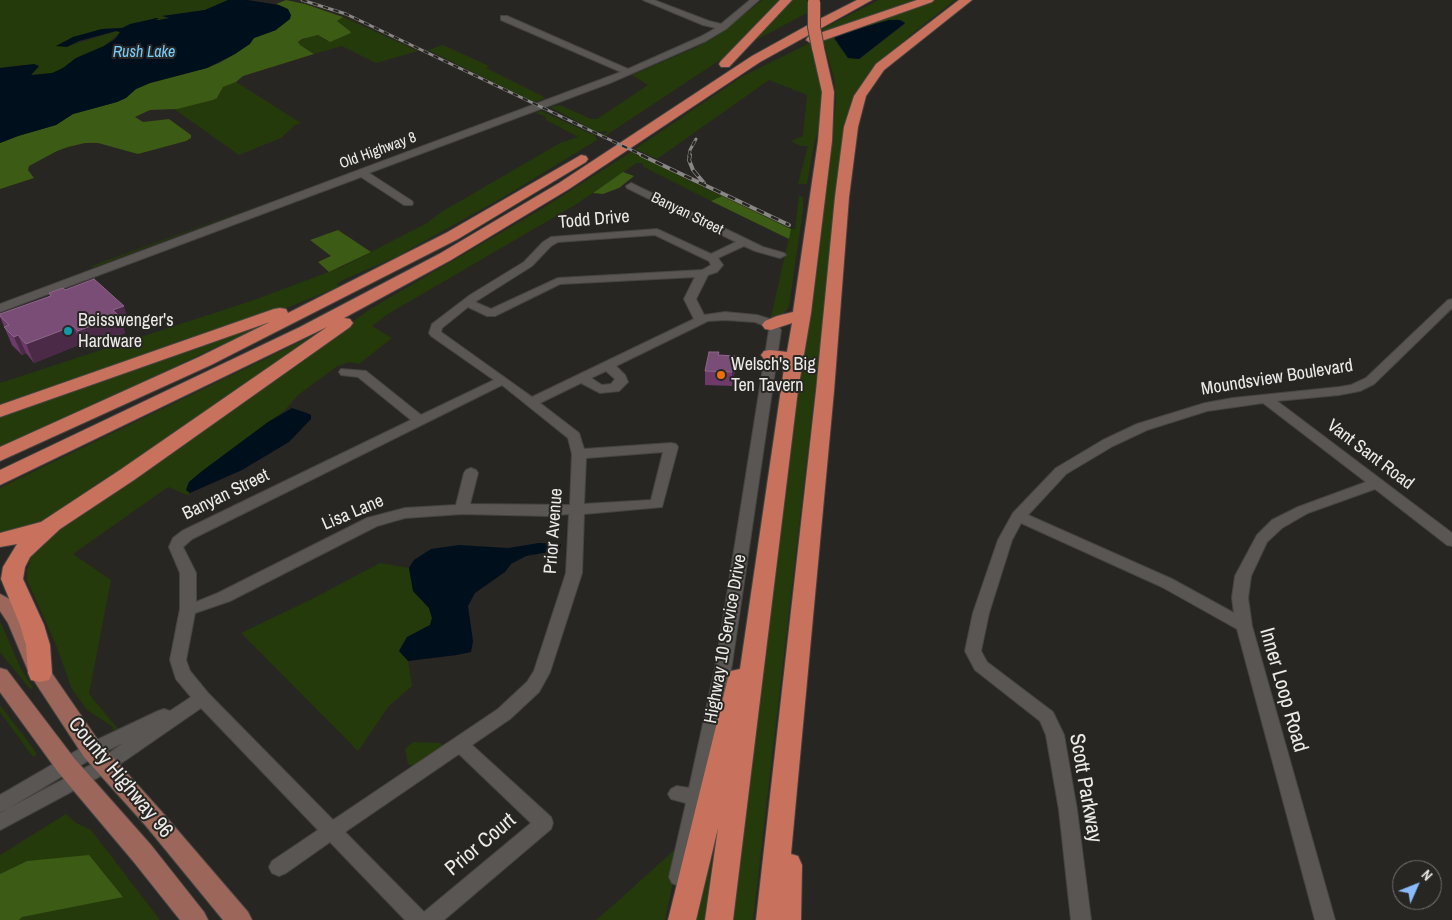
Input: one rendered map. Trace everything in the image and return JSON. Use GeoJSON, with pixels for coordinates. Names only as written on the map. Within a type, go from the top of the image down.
{"type":"FeatureCollection","features":[{"type":"Feature","properties":{"kind":"highway"},"geometry":{"type":"LineString","coordinates":[[725,71],[786,0]]}},
{"type":"Feature","properties":{"kind":"highway"},"geometry":{"type":"LineString","coordinates":[[0,456],[214,357],[452,236],[845,0]]}},
{"type":"Feature","properties":{"kind":"highway"},"geometry":{"type":"LineString","coordinates":[[40,674],[38,645],[32,625],[12,579],[12,574],[22,552],[52,524],[127,475],[356,314],[455,251],[577,178],[725,71],[866,0]]}},
{"type":"Feature","properties":{"kind":"highway"},"geometry":{"type":"LineString","coordinates":[[725,71],[756,67],[820,36],[928,0]]}},
{"type":"Feature","properties":{"kind":"highway"},"geometry":{"type":"LineString","coordinates":[[952,10],[961,0]]}},
{"type":"Feature","properties":{"kind":"highway"},"geometry":{"type":"LineString","coordinates":[[770,920],[828,366],[842,197],[852,127],[860,96],[876,71],[897,52],[966,0]]}},
{"type":"Feature","properties":{"kind":"highway"},"geometry":{"type":"LineString","coordinates":[[719,920],[760,601],[824,150],[828,92],[814,27],[814,1]]}},
{"type":"Feature","properties":{"kind":"highway"},"geometry":{"type":"LineString","coordinates":[[0,478],[297,335],[455,251]]}},
{"type":"Feature","properties":{"kind":"highway"},"geometry":{"type":"LineString","coordinates":[[0,411],[366,281]]}},
{"type":"Feature","properties":{"kind":"highway"},"geometry":{"type":"LineString","coordinates":[[771,325],[802,315]]}},
{"type":"Feature","properties":{"kind":"highway"},"geometry":{"type":"LineString","coordinates":[[770,355],[794,358]]}},
{"type":"Feature","properties":{"kind":"highway"},"geometry":{"type":"LineString","coordinates":[[0,540],[32,532],[52,524]]}},
{"type":"Feature","properties":{"kind":"highway"},"geometry":{"type":"LineString","coordinates":[[682,920],[743,663],[760,601]]}},
{"type":"Feature","properties":{"kind":"highway"},"geometry":{"type":"LineString","coordinates":[[786,772],[789,848],[787,920]]}},
{"type":"Feature","properties":{"kind":"main road","name":"County Highway 96"},"geometry":{"type":"LineString","coordinates":[[0,600],[8,607],[17,621],[40,674],[98,758],[154,818],[239,920]]}},
{"type":"Feature","properties":{"kind":"main road","name":"County Highway 96"},"geometry":{"type":"LineString","coordinates":[[0,676],[72,772],[142,852],[195,920]]}},
{"type":"Feature","properties":{"kind":"street"},"geometry":{"type":"LineString","coordinates":[[647,0],[706,23],[723,27]]}},
{"type":"Feature","properties":{"kind":"street","name":"Old Highway 8"},"geometry":{"type":"LineString","coordinates":[[0,308],[628,72],[695,44],[723,27],[755,0]]}},
{"type":"Feature","properties":{"kind":"street"},"geometry":{"type":"LineString","coordinates":[[504,18],[628,72]]}},
{"type":"Feature","properties":{"kind":"street"},"geometry":{"type":"LineString","coordinates":[[362,173],[408,202]]}},
{"type":"Feature","properties":{"kind":"street","name":"Banyan Street"},"geometry":{"type":"LineString","coordinates":[[631,186],[759,249],[780,255]]}},
{"type":"Feature","properties":{"kind":"street","name":"Todd Drive"},"geometry":{"type":"LineString","coordinates":[[532,402],[435,333],[437,326],[474,298],[528,264],[547,244],[555,239],[657,232],[710,258]]}},
{"type":"Feature","properties":{"kind":"street","name":"Banyan Street"},"geometry":{"type":"LineString","coordinates":[[710,258],[744,242]]}},
{"type":"Feature","properties":{"kind":"street"},"geometry":{"type":"LineString","coordinates":[[468,303],[491,313],[558,282],[703,273],[716,268],[716,262],[710,258]]}},
{"type":"Feature","properties":{"kind":"street"},"geometry":{"type":"LineString","coordinates":[[701,320],[690,299],[703,273]]}},
{"type":"Feature","properties":{"kind":"street","name":"Moundsview Boulevard"},"geometry":{"type":"LineString","coordinates":[[981,666],[973,651],[980,614],[1005,540],[1018,516],[1061,471],[1108,443],[1142,427],[1205,407],[1355,388],[1370,380],[1452,302]]}},
{"type":"Feature","properties":{"kind":"street"},"geometry":{"type":"LineString","coordinates":[[532,402],[701,320],[724,316],[757,319],[771,325],[775,331],[770,355]]}},
{"type":"Feature","properties":{"kind":"street","name":"Highway 10 Service Drive"},"geometry":{"type":"LineString","coordinates":[[670,920],[687,795],[706,754],[724,664],[770,355]]}},
{"type":"Feature","properties":{"kind":"street"},"geometry":{"type":"LineString","coordinates":[[582,378],[600,389],[614,388],[622,382],[621,378],[607,365]]}},
{"type":"Feature","properties":{"kind":"street"},"geometry":{"type":"LineString","coordinates":[[345,372],[362,374],[420,421]]}},
{"type":"Feature","properties":{"kind":"street","name":"Banyan Street"},"geometry":{"type":"LineString","coordinates":[[333,831],[202,698],[182,674],[178,664],[188,609],[188,573],[176,547],[183,537],[503,380]]}},
{"type":"Feature","properties":{"kind":"street","name":"Vant Sant Road"},"geometry":{"type":"LineString","coordinates":[[1266,399],[1452,541]]}},
{"type":"Feature","properties":{"kind":"street","name":"Prior Avenue"},"geometry":{"type":"LineString","coordinates":[[279,868],[460,744],[514,704],[533,687],[542,672],[574,573],[579,454],[574,436],[532,402]]}},
{"type":"Feature","properties":{"kind":"street"},"geometry":{"type":"LineString","coordinates":[[576,509],[657,504],[671,447],[579,454]]}},
{"type":"Feature","properties":{"kind":"street"},"geometry":{"type":"LineString","coordinates":[[462,508],[471,473]]}},
{"type":"Feature","properties":{"kind":"street"},"geometry":{"type":"LineString","coordinates":[[1244,626],[1240,598],[1243,576],[1262,539],[1277,524],[1303,510],[1377,483]]}},
{"type":"Feature","properties":{"kind":"street","name":"Lisa Lane"},"geometry":{"type":"LineString","coordinates":[[188,609],[200,607],[224,597],[372,522],[405,512],[462,508],[517,512],[576,509]]}},
{"type":"Feature","properties":{"kind":"street","name":"Inner Loop Road"},"geometry":{"type":"LineString","coordinates":[[1018,516],[1167,583],[1244,626],[1324,920]]}},
{"type":"Feature","properties":{"kind":"street","name":"Scott Parkway"},"geometry":{"type":"LineString","coordinates":[[981,666],[1047,717],[1055,735],[1068,810],[1081,920]]}},
{"type":"Feature","properties":{"kind":"street"},"geometry":{"type":"LineString","coordinates":[[0,804],[72,772],[202,698]]}},
{"type":"Feature","properties":{"kind":"street","name":"Prior Court"},"geometry":{"type":"LineString","coordinates":[[429,920],[544,823],[460,744]]}},
{"type":"Feature","properties":{"kind":"street"},"geometry":{"type":"LineString","coordinates":[[0,822],[72,772]]}},
{"type":"Feature","properties":{"kind":"street"},"geometry":{"type":"LineString","coordinates":[[333,831],[418,920]]}},
{"type":"Feature","properties":{"kind":"green space"},"geometry":{"type":"Polygon","coordinates":[[[0,0],[228,0],[205,10],[163,16],[170,17],[155,20],[157,18],[122,28],[102,29],[73,37],[56,46],[68,46],[117,31],[121,32],[104,46],[76,58],[57,72],[36,76],[31,75],[39,67],[38,65],[0,68],[0,0]]]}},
{"type":"Feature","properties":{"kind":"green space"},"geometry":{"type":"Polygon","coordinates":[[[286,0],[305,4],[343,17],[337,21],[351,33],[330,42],[318,35],[302,39],[298,42],[300,45],[314,54],[243,76],[236,82],[223,87],[217,98],[213,100],[177,109],[150,110],[135,117],[143,122],[169,119],[191,135],[191,138],[186,141],[138,154],[98,143],[85,143],[68,147],[29,166],[28,170],[34,178],[0,189],[0,143],[56,125],[73,114],[117,102],[136,89],[150,83],[219,63],[235,54],[254,38],[276,30],[279,5],[276,4],[286,0]]]}},
{"type":"Feature","properties":{"kind":"green space"},"geometry":{"type":"Polygon","coordinates":[[[762,0],[782,0],[729,54],[605,136],[603,135],[608,131],[597,132],[550,107],[560,105],[591,119],[597,119],[648,85],[632,75],[697,47],[717,36],[762,0]]]}},
{"type":"Feature","properties":{"kind":"green space"},"geometry":{"type":"Polygon","coordinates":[[[788,0],[808,0],[807,13],[758,39],[753,38],[788,0]]]}},
{"type":"Feature","properties":{"kind":"green space"},"geometry":{"type":"Polygon","coordinates":[[[879,0],[924,0],[821,34],[820,30],[879,0]]]}},
{"type":"Feature","properties":{"kind":"green space"},"geometry":{"type":"Polygon","coordinates":[[[932,0],[955,0],[872,69],[858,90],[847,117],[753,920],[733,920],[777,553],[836,103],[834,78],[822,37],[932,0]],[[896,19],[834,39],[848,58],[859,59],[905,24],[896,19]]]}},
{"type":"Feature","properties":{"kind":"green space"},"geometry":{"type":"Polygon","coordinates":[[[343,17],[418,51],[376,63],[342,46],[314,54],[298,42],[318,35],[327,41],[350,31],[337,21],[343,17]]]}},
{"type":"Feature","properties":{"kind":"green space"},"geometry":{"type":"Polygon","coordinates":[[[810,43],[823,94],[820,125],[814,144],[807,184],[798,184],[808,146],[801,146],[791,141],[803,136],[807,95],[769,80],[657,159],[635,149],[743,76],[810,43]]]}},
{"type":"Feature","properties":{"kind":"green space"},"geometry":{"type":"Polygon","coordinates":[[[443,45],[489,66],[486,68],[546,98],[534,102],[428,50],[443,45]]]}},
{"type":"Feature","properties":{"kind":"green space"},"geometry":{"type":"Polygon","coordinates":[[[236,82],[301,123],[295,125],[281,138],[239,155],[174,109],[213,100],[217,98],[223,87],[236,82]]]}},
{"type":"Feature","properties":{"kind":"green space"},"geometry":{"type":"Polygon","coordinates":[[[541,111],[594,135],[597,140],[502,198],[396,257],[345,279],[337,284],[338,287],[284,309],[0,407],[0,383],[254,300],[342,267],[427,223],[443,211],[560,143],[578,137],[546,120],[545,116],[535,113],[541,111]]]}},
{"type":"Feature","properties":{"kind":"green space"},"geometry":{"type":"Polygon","coordinates":[[[631,152],[722,196],[711,201],[644,167],[642,163],[637,163],[575,205],[388,314],[372,326],[392,338],[359,364],[349,362],[336,367],[298,395],[285,410],[189,482],[186,490],[190,493],[187,495],[168,487],[73,554],[111,580],[89,694],[118,729],[112,730],[113,727],[87,710],[72,689],[56,645],[27,580],[27,570],[30,562],[24,560],[32,549],[276,374],[375,306],[540,210],[631,152]]]}},
{"type":"Feature","properties":{"kind":"green space"},"geometry":{"type":"Polygon","coordinates":[[[623,172],[634,176],[619,188],[603,194],[593,193],[623,172]]]}},
{"type":"Feature","properties":{"kind":"green space"},"geometry":{"type":"Polygon","coordinates":[[[722,196],[791,229],[789,239],[711,201],[722,196]]]}},
{"type":"Feature","properties":{"kind":"green space"},"geometry":{"type":"Polygon","coordinates":[[[799,196],[803,197],[803,210],[789,306],[783,315],[776,318],[771,317],[791,229],[795,229],[799,196]]]}},
{"type":"Feature","properties":{"kind":"green space"},"geometry":{"type":"Polygon","coordinates":[[[278,198],[94,267],[89,267],[278,198]]]}},
{"type":"Feature","properties":{"kind":"green space"},"geometry":{"type":"Polygon","coordinates":[[[338,230],[371,252],[329,272],[318,262],[331,256],[310,240],[338,230]]]}},
{"type":"Feature","properties":{"kind":"green space"},"geometry":{"type":"Polygon","coordinates":[[[272,321],[140,383],[0,447],[0,415],[272,321]]]}},
{"type":"Feature","properties":{"kind":"green space"},"geometry":{"type":"Polygon","coordinates":[[[314,335],[319,338],[45,522],[0,536],[0,488],[314,335]]]}},
{"type":"Feature","properties":{"kind":"green space"},"geometry":{"type":"Polygon","coordinates":[[[380,563],[409,568],[413,591],[429,608],[432,618],[430,625],[407,637],[399,651],[408,661],[412,686],[389,706],[358,751],[241,633],[314,598],[380,563]]]}},
{"type":"Feature","properties":{"kind":"green space"},"geometry":{"type":"Polygon","coordinates":[[[0,621],[21,669],[33,688],[30,689],[0,652],[0,621]]]}},
{"type":"Feature","properties":{"kind":"green space"},"geometry":{"type":"Polygon","coordinates":[[[0,705],[37,755],[34,757],[30,753],[0,712],[0,705]]]}},
{"type":"Feature","properties":{"kind":"green space"},"geometry":{"type":"Polygon","coordinates":[[[413,742],[440,743],[443,746],[413,766],[408,764],[405,749],[413,742]]]}},
{"type":"Feature","properties":{"kind":"green space"},"geometry":{"type":"Polygon","coordinates":[[[66,814],[76,823],[91,830],[160,920],[19,920],[22,917],[27,861],[0,874],[0,855],[66,814]]]}},
{"type":"Feature","properties":{"kind":"green space"},"geometry":{"type":"Polygon","coordinates":[[[716,832],[704,920],[689,920],[716,832]]]}},
{"type":"Feature","properties":{"kind":"green space"},"geometry":{"type":"Polygon","coordinates":[[[681,844],[665,920],[596,920],[609,909],[681,844]]]}},
{"type":"Feature","properties":{"kind":"green space"},"geometry":{"type":"Polygon","coordinates":[[[89,855],[123,897],[22,917],[19,920],[0,920],[0,874],[27,861],[89,855]]]}},
{"type":"Feature","properties":{"kind":"water","name":"Rush Lake"},"geometry":{"type":"Polygon","coordinates":[[[228,0],[248,0],[279,5],[288,9],[291,15],[290,19],[276,30],[254,38],[250,44],[235,54],[207,68],[150,83],[136,89],[126,98],[117,102],[73,114],[56,125],[0,143],[0,68],[34,64],[39,66],[31,75],[52,73],[63,68],[76,58],[104,46],[115,39],[120,32],[116,31],[79,41],[67,47],[56,46],[73,37],[102,29],[122,28],[130,24],[157,18],[159,18],[156,20],[170,18],[162,16],[205,10],[228,0]]]}},
{"type":"Feature","properties":{"kind":"water"},"geometry":{"type":"Polygon","coordinates":[[[889,20],[900,20],[905,23],[859,59],[848,58],[833,36],[889,20]]]}},
{"type":"Feature","properties":{"kind":"water"},"geometry":{"type":"Polygon","coordinates":[[[292,408],[311,415],[311,419],[289,442],[242,470],[190,493],[186,490],[189,482],[202,471],[268,422],[292,408]]]}},
{"type":"Feature","properties":{"kind":"water"},"geometry":{"type":"Polygon","coordinates":[[[539,543],[561,544],[560,548],[555,551],[526,556],[511,564],[505,572],[475,593],[468,606],[473,641],[471,652],[408,661],[399,651],[407,637],[430,625],[432,618],[429,608],[413,591],[409,568],[414,560],[431,549],[459,545],[508,548],[539,543]]]}},
{"type":"Feature","properties":{"kind":"building"},"geometry":{"type":"Polygon","coordinates":[[[94,279],[124,306],[113,310],[118,315],[78,331],[73,326],[26,344],[18,335],[14,337],[4,327],[9,325],[0,314],[51,296],[49,293],[63,288],[65,290],[94,279]]]}},
{"type":"Feature","properties":{"kind":"building"},"geometry":{"type":"Polygon","coordinates":[[[709,352],[719,352],[718,355],[735,356],[732,372],[705,371],[709,352]]]}},
{"type":"Feature","properties":{"kind":"railway"},"geometry":{"type":"LineString","coordinates":[[302,0],[346,14],[644,156]]}},
{"type":"Feature","properties":{"kind":"railway"},"geometry":{"type":"LineString","coordinates":[[689,156],[696,139]]}},
{"type":"Feature","properties":{"kind":"railway"},"geometry":{"type":"LineString","coordinates":[[641,155],[789,225]]}},
{"type":"Feature","properties":{"kind":"railway"},"geometry":{"type":"LineString","coordinates":[[690,155],[689,160],[693,170],[704,183]]}},
{"type":"Feature","properties":{"kind":"place","name":"Beisswenger's Hardware"},"geometry":{"type":"Point","coordinates":[68,331]}},
{"type":"Feature","properties":{"kind":"place","name":"Welsch's Big Ten Tavern"},"geometry":{"type":"Point","coordinates":[721,375]}}]}
